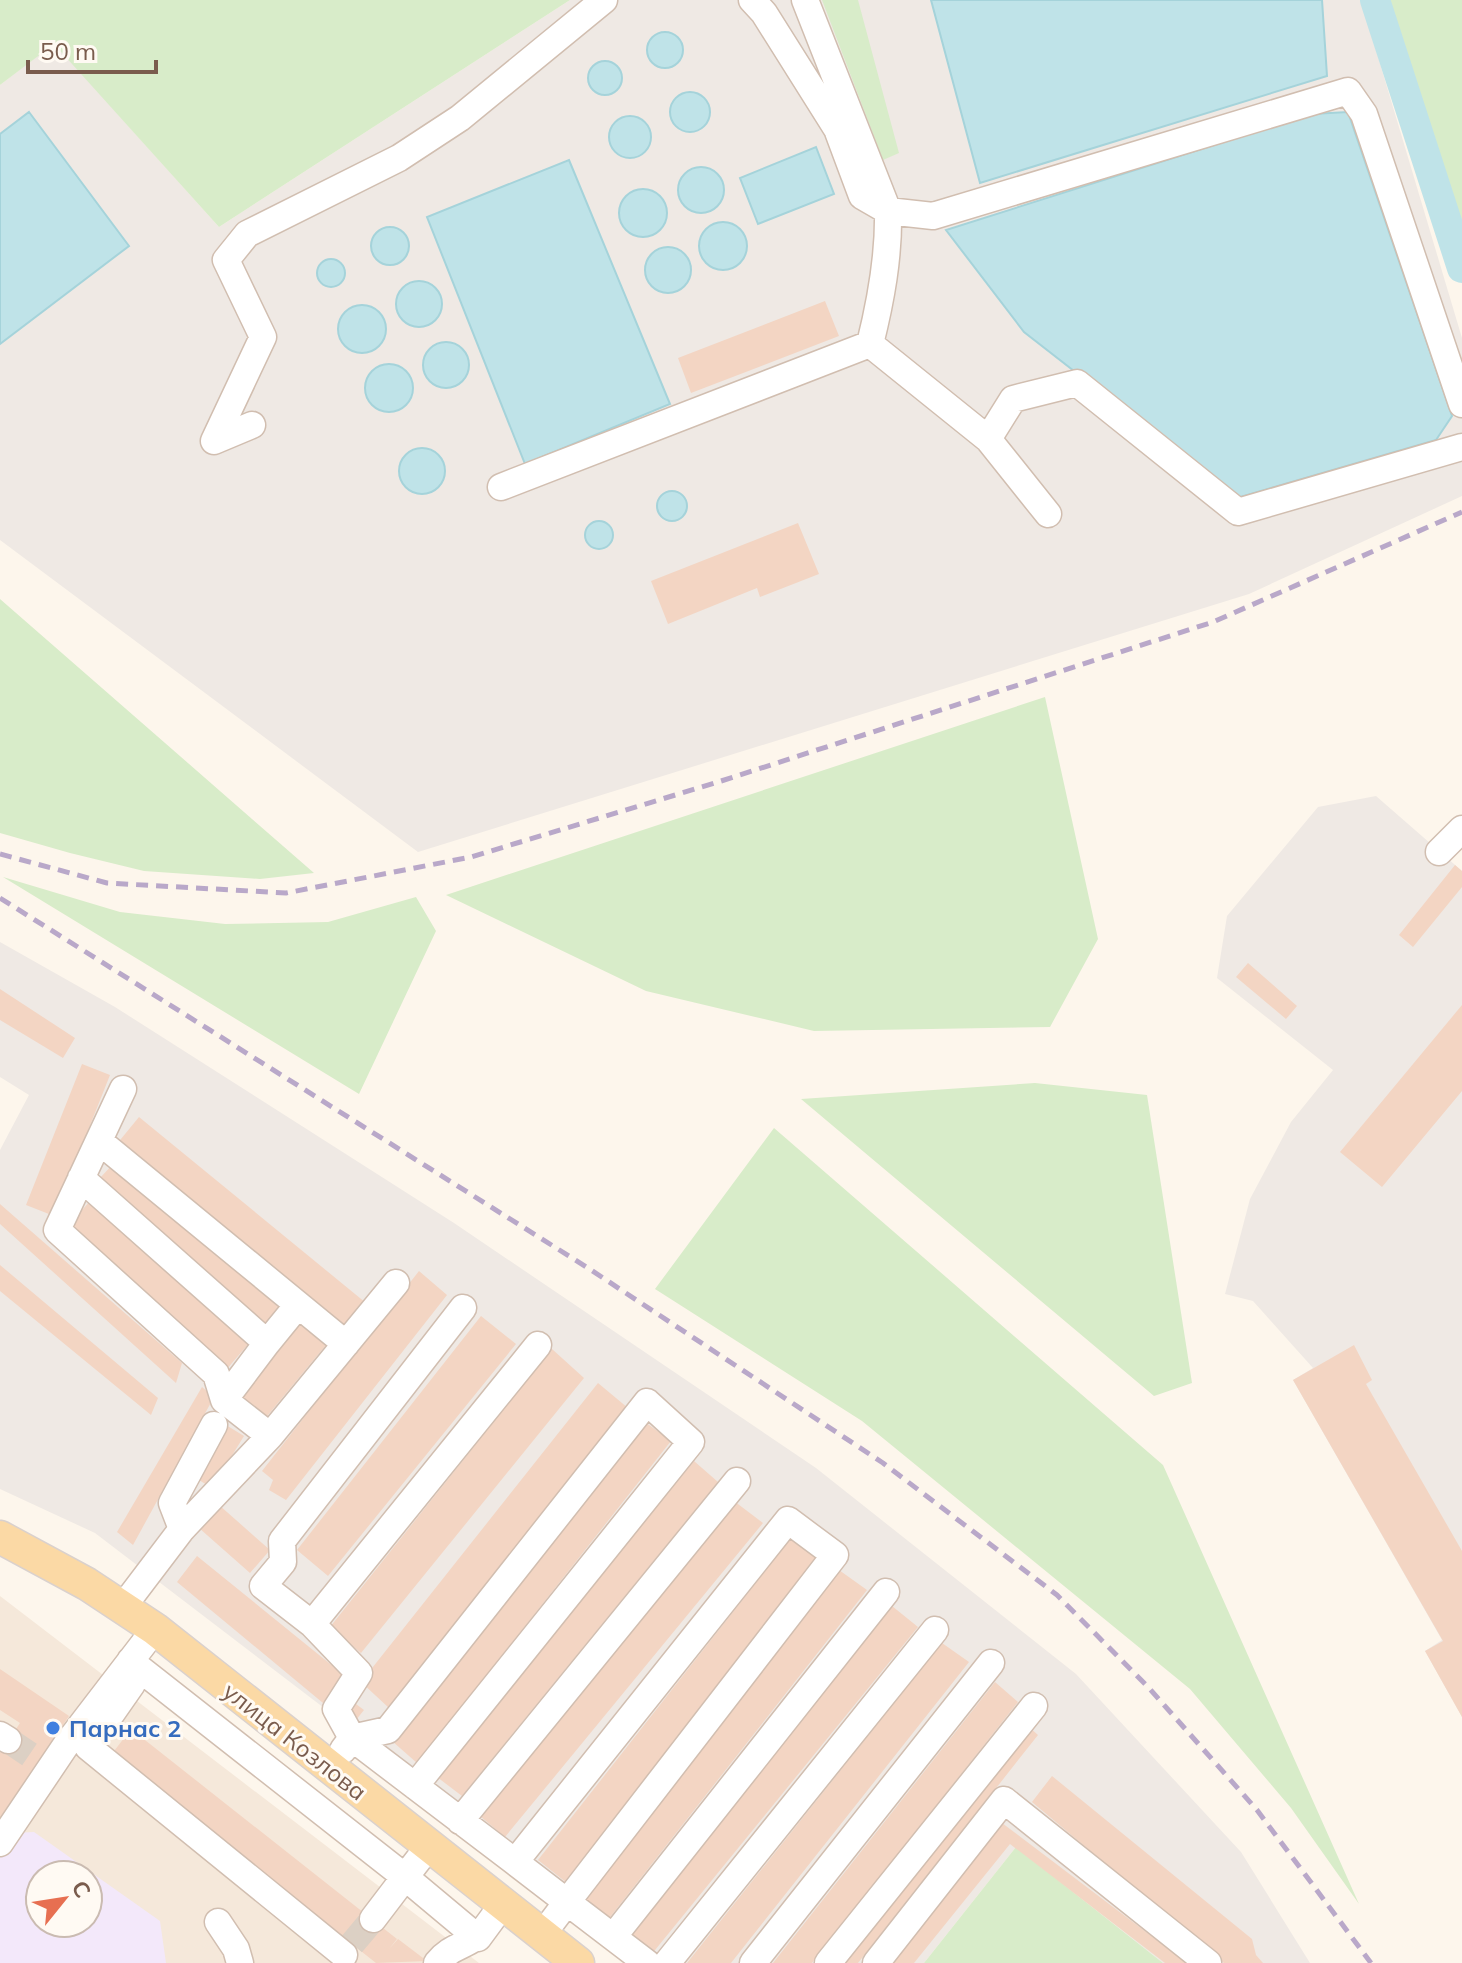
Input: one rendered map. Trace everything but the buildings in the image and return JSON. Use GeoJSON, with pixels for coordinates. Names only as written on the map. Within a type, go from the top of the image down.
{"type":"FeatureCollection","features":[{"type":"Feature","properties":{"kind":"main road","name":"улица Козлова"},"geometry":{"type":"LineString","coordinates":[[0,1537],[87,1584],[155,1629],[578,1963]]}},
{"type":"Feature","properties":{"kind":"lane"},"geometry":{"type":"LineString","coordinates":[[252,425],[214,441],[263,337],[226,260],[247,234],[399,158],[460,118],[604,0]]}},
{"type":"Feature","properties":{"kind":"lane"},"geometry":{"type":"LineString","coordinates":[[752,0],[764,13],[837,129],[862,196],[888,211],[933,216],[1348,91],[1364,114],[1462,404]]}},
{"type":"Feature","properties":{"kind":"lane"},"geometry":{"type":"LineString","coordinates":[[805,0],[888,211],[889,238],[881,300],[870,344]]}},
{"type":"Feature","properties":{"kind":"lane"},"geometry":{"type":"LineString","coordinates":[[870,344],[988,439],[1048,514]]}},
{"type":"Feature","properties":{"kind":"lane"},"geometry":{"type":"LineString","coordinates":[[501,487],[870,344]]}},
{"type":"Feature","properties":{"kind":"lane"},"geometry":{"type":"LineString","coordinates":[[988,439],[1013,399],[1077,383],[1238,512],[1462,447]]}},
{"type":"Feature","properties":{"kind":"lane"},"geometry":{"type":"LineString","coordinates":[[1439,852],[1462,829]]}},
{"type":"Feature","properties":{"kind":"lane"},"geometry":{"type":"LineString","coordinates":[[123,1089],[57,1230],[216,1374],[224,1400],[270,1436]]}},
{"type":"Feature","properties":{"kind":"lane"},"geometry":{"type":"LineString","coordinates":[[99,1141],[346,1344]]}},
{"type":"Feature","properties":{"kind":"lane"},"geometry":{"type":"LineString","coordinates":[[81,1178],[267,1343]]}},
{"type":"Feature","properties":{"kind":"lane"},"geometry":{"type":"LineString","coordinates":[[122,1608],[182,1529],[270,1436],[396,1283]]}},
{"type":"Feature","properties":{"kind":"lane"},"geometry":{"type":"LineString","coordinates":[[224,1400],[298,1305]]}},
{"type":"Feature","properties":{"kind":"lane"},"geometry":{"type":"LineString","coordinates":[[463,1308],[282,1541],[283,1562],[263,1586],[312,1624],[359,1673],[336,1709],[352,1738],[647,1963]]}},
{"type":"Feature","properties":{"kind":"lane"},"geometry":{"type":"LineString","coordinates":[[312,1624],[538,1345]]}},
{"type":"Feature","properties":{"kind":"lane"},"geometry":{"type":"LineString","coordinates":[[329,1768],[352,1738],[388,1730],[647,1402],[691,1442],[415,1786]]}},
{"type":"Feature","properties":{"kind":"lane"},"geometry":{"type":"LineString","coordinates":[[182,1529],[172,1503],[214,1425]]}},
{"type":"Feature","properties":{"kind":"lane"},"geometry":{"type":"LineString","coordinates":[[460,1821],[737,1481]]}},
{"type":"Feature","properties":{"kind":"lane"},"geometry":{"type":"LineString","coordinates":[[515,1862],[788,1520],[835,1555],[542,1935]]}},
{"type":"Feature","properties":{"kind":"lane"},"geometry":{"type":"LineString","coordinates":[[613,1937],[886,1592]]}},
{"type":"Feature","properties":{"kind":"lane"},"geometry":{"type":"LineString","coordinates":[[0,1843],[45,1764],[155,1629]]}},
{"type":"Feature","properties":{"kind":"lane"},"geometry":{"type":"LineString","coordinates":[[667,1963],[935,1630]]}},
{"type":"Feature","properties":{"kind":"lane"},"geometry":{"type":"LineString","coordinates":[[753,1963],[991,1663]]}},
{"type":"Feature","properties":{"kind":"lane"},"geometry":{"type":"LineString","coordinates":[[125,1668],[405,1877],[478,1938]]}},
{"type":"Feature","properties":{"kind":"lane"},"geometry":{"type":"LineString","coordinates":[[125,1668],[132,1684],[88,1747],[345,1954]]}},
{"type":"Feature","properties":{"kind":"lane"},"geometry":{"type":"LineString","coordinates":[[828,1963],[1034,1706]]}},
{"type":"Feature","properties":{"kind":"lane"},"geometry":{"type":"LineString","coordinates":[[876,1963],[1004,1800],[1208,1963]]}},
{"type":"Feature","properties":{"kind":"lane"},"geometry":{"type":"LineString","coordinates":[[373,1919],[429,1846]]}},
{"type":"Feature","properties":{"kind":"lane"},"geometry":{"type":"LineString","coordinates":[[437,1963],[446,1951],[478,1938],[503,1904]]}},
{"type":"Feature","properties":{"kind":"lane"},"geometry":{"type":"LineString","coordinates":[[218,1922],[236,1949],[240,1963]]}},
{"type":"Feature","properties":{"kind":"shaded area"},"geometry":{"type":"Polygon","coordinates":[[[570,0],[1361,0],[1462,338],[1462,496],[1249,594],[418,852],[0,540],[0,85],[54,43],[219,227],[570,0]]]}},
{"type":"Feature","properties":{"kind":"shaded area"},"geometry":{"type":"Polygon","coordinates":[[[1376,796],[1462,871],[1462,1717],[1425,1651],[1442,1640],[1293,1380],[1313,1368],[1253,1301],[1225,1294],[1250,1199],[1291,1122],[1333,1070],[1217,978],[1227,916],[1318,807],[1376,796]]]}},
{"type":"Feature","properties":{"kind":"shaded area"},"geometry":{"type":"Polygon","coordinates":[[[0,942],[115,1007],[454,1223],[816,1468],[1076,1674],[1241,1852],[1310,1963],[1163,1963],[1016,1847],[924,1963],[658,1963],[95,1533],[0,1489],[0,1150],[29,1095],[0,1077],[0,942]]]}},
{"type":"Feature","properties":{"kind":"shaded area"},"geometry":{"type":"Polygon","coordinates":[[[0,1596],[479,1963],[0,1963],[0,1596]]]}},
{"type":"Feature","properties":{"kind":"shaded area"},"geometry":{"type":"Polygon","coordinates":[[[34,1832],[72,1859],[24,1859],[24,1939],[104,1939],[104,1881],[160,1921],[166,1963],[0,1963],[0,1855],[14,1833],[34,1832]]]}},
{"type":"Feature","properties":{"kind":"green space"},"geometry":{"type":"Polygon","coordinates":[[[0,0],[570,0],[219,227],[54,44],[0,85],[0,0]]]}},
{"type":"Feature","properties":{"kind":"green space"},"geometry":{"type":"Polygon","coordinates":[[[822,0],[858,0],[899,153],[883,160],[822,0]]]}},
{"type":"Feature","properties":{"kind":"green space"},"geometry":{"type":"Polygon","coordinates":[[[1389,0],[1462,0],[1462,227],[1389,0]]]}},
{"type":"Feature","properties":{"kind":"green space"},"geometry":{"type":"Polygon","coordinates":[[[0,599],[314,873],[260,879],[144,871],[0,833],[0,599]]]}},
{"type":"Feature","properties":{"kind":"green space"},"geometry":{"type":"Polygon","coordinates":[[[1045,697],[1098,939],[1050,1027],[814,1031],[646,991],[446,895],[1045,697]]]}},
{"type":"Feature","properties":{"kind":"green space"},"geometry":{"type":"Polygon","coordinates":[[[3,877],[120,912],[225,924],[328,922],[416,897],[436,931],[359,1094],[3,877]]]}},
{"type":"Feature","properties":{"kind":"green space"},"geometry":{"type":"Polygon","coordinates":[[[1035,1083],[1147,1095],[1192,1383],[1154,1396],[801,1099],[1035,1083]]]}},
{"type":"Feature","properties":{"kind":"green space"},"geometry":{"type":"Polygon","coordinates":[[[774,1128],[1163,1465],[1359,1904],[1291,1808],[1190,1689],[862,1421],[655,1289],[774,1128]]]}},
{"type":"Feature","properties":{"kind":"green space"},"geometry":{"type":"Polygon","coordinates":[[[1016,1847],[1163,1963],[924,1963],[1016,1847]]]}},
{"type":"Feature","properties":{"kind":"water"},"geometry":{"type":"Polygon","coordinates":[[[931,0],[1322,0],[1327,76],[980,183],[931,0]]]}},
{"type":"Feature","properties":{"kind":"water"},"geometry":{"type":"Polygon","coordinates":[[[665,32],[678,37],[683,50],[678,63],[665,68],[652,63],[647,50],[652,37],[665,32]]]}},
{"type":"Feature","properties":{"kind":"water"},"geometry":{"type":"Polygon","coordinates":[[[605,61],[617,66],[622,78],[617,90],[605,95],[593,90],[588,78],[593,66],[605,61]]]}},
{"type":"Feature","properties":{"kind":"water"},"geometry":{"type":"Polygon","coordinates":[[[690,92],[704,98],[710,112],[704,126],[690,132],[676,126],[670,112],[676,98],[690,92]]]}},
{"type":"Feature","properties":{"kind":"water"},"geometry":{"type":"Polygon","coordinates":[[[29,112],[129,246],[0,344],[0,134],[29,112]]]}},
{"type":"Feature","properties":{"kind":"water"},"geometry":{"type":"Polygon","coordinates":[[[1348,112],[1452,416],[1436,440],[1237,498],[1024,332],[946,230],[1312,114],[1348,112]]]}},
{"type":"Feature","properties":{"kind":"water"},"geometry":{"type":"Polygon","coordinates":[[[630,116],[645,122],[651,137],[645,152],[630,158],[615,152],[609,137],[615,122],[630,116]]]}},
{"type":"Feature","properties":{"kind":"water"},"geometry":{"type":"Polygon","coordinates":[[[816,147],[834,194],[758,224],[740,178],[816,147]]]}},
{"type":"Feature","properties":{"kind":"water"},"geometry":{"type":"Polygon","coordinates":[[[569,160],[670,404],[525,464],[427,217],[569,160]]]}},
{"type":"Feature","properties":{"kind":"water"},"geometry":{"type":"Polygon","coordinates":[[[701,167],[710,168],[717,174],[723,181],[723,199],[717,206],[710,212],[701,213],[692,212],[685,206],[679,199],[678,190],[679,181],[685,174],[692,168],[701,167]]]}},
{"type":"Feature","properties":{"kind":"water"},"geometry":{"type":"Polygon","coordinates":[[[643,189],[660,196],[667,213],[660,230],[643,237],[626,230],[619,213],[626,196],[643,189]]]}},
{"type":"Feature","properties":{"kind":"water"},"geometry":{"type":"Polygon","coordinates":[[[723,222],[740,229],[747,246],[740,263],[723,270],[706,263],[699,246],[706,229],[723,222]]]}},
{"type":"Feature","properties":{"kind":"water"},"geometry":{"type":"Polygon","coordinates":[[[390,227],[404,232],[409,246],[404,260],[390,265],[376,260],[371,246],[376,232],[390,227]]]}},
{"type":"Feature","properties":{"kind":"water"},"geometry":{"type":"Polygon","coordinates":[[[668,247],[677,248],[684,254],[690,261],[690,279],[684,286],[677,292],[668,293],[659,292],[652,286],[646,279],[645,270],[646,261],[652,254],[659,248],[668,247]]]}},
{"type":"Feature","properties":{"kind":"water"},"geometry":{"type":"Polygon","coordinates":[[[331,259],[341,263],[345,273],[341,283],[331,287],[321,283],[317,273],[321,263],[331,259]]]}},
{"type":"Feature","properties":{"kind":"water"},"geometry":{"type":"Polygon","coordinates":[[[419,281],[435,288],[442,304],[435,320],[419,327],[403,320],[396,304],[403,288],[419,281]]]}},
{"type":"Feature","properties":{"kind":"water"},"geometry":{"type":"Polygon","coordinates":[[[362,305],[379,312],[386,329],[379,346],[362,353],[345,346],[338,329],[345,312],[362,305]]]}},
{"type":"Feature","properties":{"kind":"water"},"geometry":{"type":"Polygon","coordinates":[[[446,342],[462,349],[469,365],[462,381],[446,388],[430,381],[423,365],[430,349],[446,342]]]}},
{"type":"Feature","properties":{"kind":"water"},"geometry":{"type":"Polygon","coordinates":[[[389,364],[406,371],[413,388],[406,405],[389,412],[372,405],[365,388],[372,371],[389,364]]]}},
{"type":"Feature","properties":{"kind":"water"},"geometry":{"type":"Polygon","coordinates":[[[422,448],[438,455],[445,471],[438,487],[422,494],[406,487],[399,471],[406,455],[422,448]]]}},
{"type":"Feature","properties":{"kind":"water"},"geometry":{"type":"Polygon","coordinates":[[[672,491],[683,495],[687,506],[683,517],[672,521],[661,517],[657,506],[661,495],[672,491]]]}},
{"type":"Feature","properties":{"kind":"water"},"geometry":{"type":"Polygon","coordinates":[[[599,521],[609,525],[613,535],[609,545],[599,549],[589,545],[585,535],[589,525],[599,521]]]}},
{"type":"Feature","properties":{"kind":"waterway"},"geometry":{"type":"LineString","coordinates":[[1375,0],[1462,268]]}},
{"type":"Feature","properties":{"kind":"tunnel"},"geometry":{"type":"LineString","coordinates":[[8,1740],[39,1761]]}},
{"type":"Feature","properties":{"kind":"tunnel"},"geometry":{"type":"LineString","coordinates":[[352,1944],[373,1919]]}},
{"type":"Feature","properties":{"kind":"railway"},"geometry":{"type":"LineString","coordinates":[[0,854],[107,883],[286,893],[471,857],[718,782],[1213,622],[1462,512]]}},
{"type":"Feature","properties":{"kind":"railway"},"geometry":{"type":"LineString","coordinates":[[0,898],[588,1268],[883,1463],[1057,1595],[1149,1688],[1257,1810],[1371,1963]]}},
{"type":"Feature","properties":{"kind":"place","name":"Парнас 2"},"geometry":{"type":"Point","coordinates":[53,1728]}}]}
